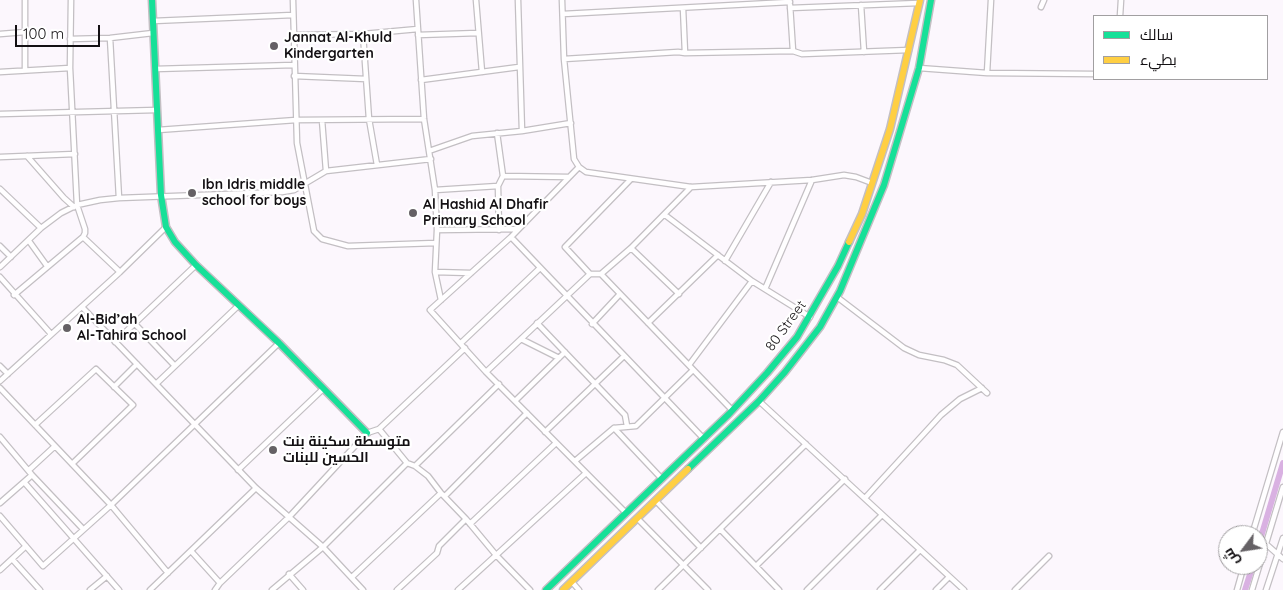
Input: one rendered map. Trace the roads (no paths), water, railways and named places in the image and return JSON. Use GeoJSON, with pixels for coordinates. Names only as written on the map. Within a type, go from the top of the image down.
{"type":"FeatureCollection","features":[{"type":"Feature","properties":{"kind":"main road"},"geometry":{"type":"LineString","coordinates":[[152,0],[161,195],[166,228],[175,242],[196,265],[279,343],[367,433]]}},
{"type":"Feature","properties":{"kind":"main road","name":"80 Street"},"geometry":{"type":"LineString","coordinates":[[562,590],[759,401],[785,372],[820,327],[837,297],[856,256],[884,185],[919,68],[931,0]]}},
{"type":"Feature","properties":{"kind":"main road","name":"80 Street"},"geometry":{"type":"LineString","coordinates":[[546,590],[704,439],[767,373],[797,337],[810,317],[838,266],[862,214],[890,129],[919,1]]}},
{"type":"Feature","properties":{"kind":"main road"},"geometry":{"type":"LineString","coordinates":[[574,564],[574,571],[582,572]]}},
{"type":"Feature","properties":{"kind":"main road"},"geometry":{"type":"LineString","coordinates":[[552,584],[558,584],[562,590]]}},
{"type":"Feature","properties":{"kind":"street"},"geometry":{"type":"LineString","coordinates":[[25,0],[26,70]]}},
{"type":"Feature","properties":{"kind":"street"},"geometry":{"type":"LineString","coordinates":[[14,295],[83,236],[85,229],[75,206],[75,154],[70,68],[71,0]]}},
{"type":"Feature","properties":{"kind":"street"},"geometry":{"type":"LineString","coordinates":[[299,0],[293,2],[296,144],[314,232],[322,239],[348,246],[436,243]]}},
{"type":"Feature","properties":{"kind":"street"},"geometry":{"type":"LineString","coordinates":[[416,0],[424,120],[435,190],[437,230],[435,272],[441,300]]}},
{"type":"Feature","properties":{"kind":"street"},"geometry":{"type":"LineString","coordinates":[[476,0],[482,72]]}},
{"type":"Feature","properties":{"kind":"street"},"geometry":{"type":"LineString","coordinates":[[518,0],[522,131]]}},
{"type":"Feature","properties":{"kind":"street"},"geometry":{"type":"LineString","coordinates":[[562,0],[564,59],[574,159],[579,167],[586,172],[691,188],[812,180],[850,175],[872,184]]}},
{"type":"Feature","properties":{"kind":"street"},"geometry":{"type":"LineString","coordinates":[[675,0],[676,8]]}},
{"type":"Feature","properties":{"kind":"street"},"geometry":{"type":"LineString","coordinates":[[987,73],[991,0]]}},
{"type":"Feature","properties":{"kind":"street"},"geometry":{"type":"LineString","coordinates":[[1041,7],[1044,0]]}},
{"type":"Feature","properties":{"kind":"street"},"geometry":{"type":"LineString","coordinates":[[1120,15],[1121,0]]}},
{"type":"Feature","properties":{"kind":"street"},"geometry":{"type":"LineString","coordinates":[[563,14],[790,1],[793,51]]}},
{"type":"Feature","properties":{"kind":"street"},"geometry":{"type":"LineString","coordinates":[[790,8],[919,1]]}},
{"type":"Feature","properties":{"kind":"street"},"geometry":{"type":"LineString","coordinates":[[861,5],[864,52]]}},
{"type":"Feature","properties":{"kind":"street"},"geometry":{"type":"LineString","coordinates":[[683,8],[685,54]]}},
{"type":"Feature","properties":{"kind":"street"},"geometry":{"type":"LineString","coordinates":[[153,21],[293,15]]}},
{"type":"Feature","properties":{"kind":"street"},"geometry":{"type":"LineString","coordinates":[[0,34],[25,32]]}},
{"type":"Feature","properties":{"kind":"street"},"geometry":{"type":"LineString","coordinates":[[294,35],[418,32],[478,33]]}},
{"type":"Feature","properties":{"kind":"street"},"geometry":{"type":"LineString","coordinates":[[70,39],[110,38],[153,33]]}},
{"type":"Feature","properties":{"kind":"street"},"geometry":{"type":"LineString","coordinates":[[364,34],[369,119],[377,165]]}},
{"type":"Feature","properties":{"kind":"street"},"geometry":{"type":"LineString","coordinates":[[110,38],[119,198]]}},
{"type":"Feature","properties":{"kind":"street"},"geometry":{"type":"LineString","coordinates":[[564,59],[678,52],[685,54],[793,51],[802,54],[909,50]]}},
{"type":"Feature","properties":{"kind":"street"},"geometry":{"type":"LineString","coordinates":[[154,69],[294,66]]}},
{"type":"Feature","properties":{"kind":"street"},"geometry":{"type":"LineString","coordinates":[[421,80],[519,67]]}},
{"type":"Feature","properties":{"kind":"street"},"geometry":{"type":"LineString","coordinates":[[0,72],[70,68]]}},
{"type":"Feature","properties":{"kind":"street"},"geometry":{"type":"LineString","coordinates":[[919,68],[987,73],[1093,74]]}},
{"type":"Feature","properties":{"kind":"street"},"geometry":{"type":"LineString","coordinates":[[294,76],[366,80]]}},
{"type":"Feature","properties":{"kind":"street"},"geometry":{"type":"LineString","coordinates":[[0,114],[157,110]]}},
{"type":"Feature","properties":{"kind":"street"},"geometry":{"type":"LineString","coordinates":[[158,130],[296,120],[424,120]]}},
{"type":"Feature","properties":{"kind":"street"},"geometry":{"type":"LineString","coordinates":[[322,120],[326,171]]}},
{"type":"Feature","properties":{"kind":"street"},"geometry":{"type":"LineString","coordinates":[[429,151],[472,136],[522,131],[571,123]]}},
{"type":"Feature","properties":{"kind":"street"},"geometry":{"type":"LineString","coordinates":[[497,133],[503,176],[498,186],[499,230]]}},
{"type":"Feature","properties":{"kind":"street"},"geometry":{"type":"LineString","coordinates":[[0,157],[75,154]]}},
{"type":"Feature","properties":{"kind":"street"},"geometry":{"type":"LineString","coordinates":[[27,156],[64,198],[75,206]]}},
{"type":"Feature","properties":{"kind":"street"},"geometry":{"type":"LineString","coordinates":[[0,267],[30,241],[41,228],[61,213],[75,206],[100,200],[161,195],[282,192],[294,190],[326,171],[431,159]]}},
{"type":"Feature","properties":{"kind":"street"},"geometry":{"type":"LineString","coordinates":[[579,167],[518,230],[430,310],[486,372],[626,513]]}},
{"type":"Feature","properties":{"kind":"street"},"geometry":{"type":"LineString","coordinates":[[503,176],[569,177]]}},
{"type":"Feature","properties":{"kind":"street"},"geometry":{"type":"LineString","coordinates":[[590,274],[565,247],[630,180]]}},
{"type":"Feature","properties":{"kind":"street"},"geometry":{"type":"LineString","coordinates":[[765,289],[812,180]]}},
{"type":"Feature","properties":{"kind":"street"},"geometry":{"type":"LineString","coordinates":[[725,261],[771,182]]}},
{"type":"Feature","properties":{"kind":"street"},"geometry":{"type":"LineString","coordinates":[[435,190],[498,186]]}},
{"type":"Feature","properties":{"kind":"street"},"geometry":{"type":"LineString","coordinates":[[486,372],[590,274],[601,274],[631,248],[691,188]]}},
{"type":"Feature","properties":{"kind":"street"},"geometry":{"type":"LineString","coordinates":[[0,189],[41,228]]}},
{"type":"Feature","properties":{"kind":"street"},"geometry":{"type":"LineString","coordinates":[[665,215],[752,281],[810,317]]}},
{"type":"Feature","properties":{"kind":"street"},"geometry":{"type":"LineString","coordinates":[[0,381],[166,228]]}},
{"type":"Feature","properties":{"kind":"street"},"geometry":{"type":"LineString","coordinates":[[437,230],[518,230]]}},
{"type":"Feature","properties":{"kind":"street"},"geometry":{"type":"LineString","coordinates":[[83,236],[120,272]]}},
{"type":"Feature","properties":{"kind":"street"},"geometry":{"type":"LineString","coordinates":[[510,237],[704,439]]}},
{"type":"Feature","properties":{"kind":"street"},"geometry":{"type":"LineString","coordinates":[[30,241],[47,266]]}},
{"type":"Feature","properties":{"kind":"street"},"geometry":{"type":"LineString","coordinates":[[0,246],[11,256]]}},
{"type":"Feature","properties":{"kind":"street"},"geometry":{"type":"LineString","coordinates":[[631,248],[679,294]]}},
{"type":"Feature","properties":{"kind":"street"},"geometry":{"type":"LineString","coordinates":[[648,323],[718,255]]}},
{"type":"Feature","properties":{"kind":"street"},"geometry":{"type":"LineString","coordinates":[[115,342],[196,265]]}},
{"type":"Feature","properties":{"kind":"street"},"geometry":{"type":"LineString","coordinates":[[461,343],[540,268]]}},
{"type":"Feature","properties":{"kind":"street"},"geometry":{"type":"LineString","coordinates":[[435,272],[471,273]]}},
{"type":"Feature","properties":{"kind":"street"},"geometry":{"type":"LineString","coordinates":[[601,274],[732,410]]}},
{"type":"Feature","properties":{"kind":"street"},"geometry":{"type":"LineString","coordinates":[[0,277],[14,295],[51,334]]}},
{"type":"Feature","properties":{"kind":"street"},"geometry":{"type":"LineString","coordinates":[[689,365],[752,281]]}},
{"type":"Feature","properties":{"kind":"street"},"geometry":{"type":"LineString","coordinates":[[592,324],[620,294]]}},
{"type":"Feature","properties":{"kind":"street"},"geometry":{"type":"LineString","coordinates":[[837,297],[904,348],[919,355],[944,360],[957,365],[988,393]]}},
{"type":"Feature","properties":{"kind":"street"},"geometry":{"type":"LineString","coordinates":[[156,384],[239,305]]}},
{"type":"Feature","properties":{"kind":"street"},"geometry":{"type":"LineString","coordinates":[[82,307],[238,470],[323,547],[363,590]]}},
{"type":"Feature","properties":{"kind":"street"},"geometry":{"type":"LineString","coordinates":[[135,324],[175,366]]}},
{"type":"Feature","properties":{"kind":"street"},"geometry":{"type":"LineString","coordinates":[[537,324],[625,415],[627,426]]}},
{"type":"Feature","properties":{"kind":"street"},"geometry":{"type":"LineString","coordinates":[[521,339],[559,358]]}},
{"type":"Feature","properties":{"kind":"street"},"geometry":{"type":"LineString","coordinates":[[0,516],[43,566],[111,505],[279,343]]}},
{"type":"Feature","properties":{"kind":"street"},"geometry":{"type":"LineString","coordinates":[[215,590],[290,516],[367,433],[379,429],[465,348]]}},
{"type":"Feature","properties":{"kind":"street"},"geometry":{"type":"LineString","coordinates":[[515,401],[565,352]]}},
{"type":"Feature","properties":{"kind":"street"},"geometry":{"type":"LineString","coordinates":[[545,432],[624,356]]}},
{"type":"Feature","properties":{"kind":"street"},"geometry":{"type":"LineString","coordinates":[[114,387],[136,364]]}},
{"type":"Feature","properties":{"kind":"street"},"geometry":{"type":"LineString","coordinates":[[0,366],[8,374]]}},
{"type":"Feature","properties":{"kind":"street"},"geometry":{"type":"LineString","coordinates":[[35,425],[96,368],[133,405],[72,464]]}},
{"type":"Feature","properties":{"kind":"street"},"geometry":{"type":"LineString","coordinates":[[575,462],[614,428],[636,426],[693,370]]}},
{"type":"Feature","properties":{"kind":"street"},"geometry":{"type":"LineString","coordinates":[[415,466],[499,384]]}},
{"type":"Feature","properties":{"kind":"street"},"geometry":{"type":"LineString","coordinates":[[0,388],[111,505],[168,573]]}},
{"type":"Feature","properties":{"kind":"street"},"geometry":{"type":"LineString","coordinates":[[865,498],[941,414],[960,399],[982,388]]}},
{"type":"Feature","properties":{"kind":"street"},"geometry":{"type":"LineString","coordinates":[[238,470],[323,389]]}},
{"type":"Feature","properties":{"kind":"street"},"geometry":{"type":"LineString","coordinates":[[759,401],[964,590]]}},
{"type":"Feature","properties":{"kind":"street"},"geometry":{"type":"LineString","coordinates":[[352,577],[443,495],[527,413]]}},
{"type":"Feature","properties":{"kind":"street"},"geometry":{"type":"LineString","coordinates":[[614,428],[662,479]]}},
{"type":"Feature","properties":{"kind":"street"},"geometry":{"type":"LineString","coordinates":[[379,429],[407,463],[415,466],[428,476],[496,555],[530,590]]}},
{"type":"Feature","properties":{"kind":"street"},"geometry":{"type":"LineString","coordinates":[[1255,525],[1283,432]]}},
{"type":"Feature","properties":{"kind":"street"},"geometry":{"type":"LineString","coordinates":[[1,440],[83,529]]}},
{"type":"Feature","properties":{"kind":"street"},"geometry":{"type":"LineString","coordinates":[[396,590],[437,553],[438,546],[556,443]]}},
{"type":"Feature","properties":{"kind":"street"},"geometry":{"type":"LineString","coordinates":[[658,590],[806,444]]}},
{"type":"Feature","properties":{"kind":"street"},"geometry":{"type":"LineString","coordinates":[[0,503],[24,482],[30,472],[55,446]]}},
{"type":"Feature","properties":{"kind":"street"},"geometry":{"type":"LineString","coordinates":[[272,590],[323,547],[407,463]]}},
{"type":"Feature","properties":{"kind":"street"},"geometry":{"type":"LineString","coordinates":[[458,590],[586,473]]}},
{"type":"Feature","properties":{"kind":"street"},"geometry":{"type":"LineString","coordinates":[[756,566],[845,479]]}},
{"type":"Feature","properties":{"kind":"street"},"geometry":{"type":"LineString","coordinates":[[24,482],[119,590]]}},
{"type":"Feature","properties":{"kind":"street"},"geometry":{"type":"LineString","coordinates":[[1268,537],[1283,487]]}},
{"type":"Feature","properties":{"kind":"street"},"geometry":{"type":"LineString","coordinates":[[152,589],[256,488]]}},
{"type":"Feature","properties":{"kind":"street"},"geometry":{"type":"LineString","coordinates":[[656,501],[700,548]]}},
{"type":"Feature","properties":{"kind":"street"},"geometry":{"type":"LineString","coordinates":[[807,590],[882,515]]}},
{"type":"Feature","properties":{"kind":"street"},"geometry":{"type":"LineString","coordinates":[[638,519],[708,590]]}},
{"type":"Feature","properties":{"kind":"street"},"geometry":{"type":"LineString","coordinates":[[720,529],[780,590]]}},
{"type":"Feature","properties":{"kind":"street"},"geometry":{"type":"LineString","coordinates":[[1266,590],[1283,538]]}},
{"type":"Feature","properties":{"kind":"street"},"geometry":{"type":"LineString","coordinates":[[0,570],[26,546]]}},
{"type":"Feature","properties":{"kind":"street"},"geometry":{"type":"LineString","coordinates":[[1268,546],[1283,559]]}},
{"type":"Feature","properties":{"kind":"street"},"geometry":{"type":"LineString","coordinates":[[883,589],[920,550]]}},
{"type":"Feature","properties":{"kind":"street"},"geometry":{"type":"LineString","coordinates":[[191,551],[220,583]]}},
{"type":"Feature","properties":{"kind":"street"},"geometry":{"type":"LineString","coordinates":[[1015,590],[1049,556]]}},
{"type":"Feature","properties":{"kind":"street"},"geometry":{"type":"LineString","coordinates":[[12,559],[40,590]]}},
{"type":"Feature","properties":{"kind":"street"},"geometry":{"type":"LineString","coordinates":[[289,574],[303,590]]}},
{"type":"Feature","properties":{"kind":"street"},"geometry":{"type":"LineString","coordinates":[[1237,590],[1241,575]]}},
{"type":"Feature","properties":{"kind":"street"},"geometry":{"type":"LineString","coordinates":[[1252,590],[1257,575]]}},
{"type":"Feature","properties":{"kind":"street"},"geometry":{"type":"LineString","coordinates":[[90,590],[107,576]]}},
{"type":"Feature","properties":{"kind":"street"},"geometry":{"type":"LineString","coordinates":[[936,590],[949,577]]}},
{"type":"Feature","properties":{"kind":"street"},"geometry":{"type":"LineString","coordinates":[[572,582],[579,590]]}},
{"type":"Feature","properties":{"kind":"waterway"},"geometry":{"type":"LineString","coordinates":[[1265,525],[1283,463]]}},
{"type":"Feature","properties":{"kind":"waterway"},"geometry":{"type":"LineString","coordinates":[[1245,590],[1250,575]]}},
{"type":"Feature","properties":{"kind":"place","name":"Jannat Al-Khuld Kindergarten"},"geometry":{"type":"Point","coordinates":[274,46]}},
{"type":"Feature","properties":{"kind":"place","name":"Ibn Idris middle school for boys"},"geometry":{"type":"Point","coordinates":[192,193]}},
{"type":"Feature","properties":{"kind":"place","name":"Al Hashid Al Dhafir Primary School"},"geometry":{"type":"Point","coordinates":[413,213]}},
{"type":"Feature","properties":{"kind":"place","name":"Al-Bid’ah Al-Tahira School"},"geometry":{"type":"Point","coordinates":[67,328]}},
{"type":"Feature","properties":{"kind":"place","name":"متوسطة سكينة بنت الحسين للبنات"},"geometry":{"type":"Point","coordinates":[273,450]}}]}
